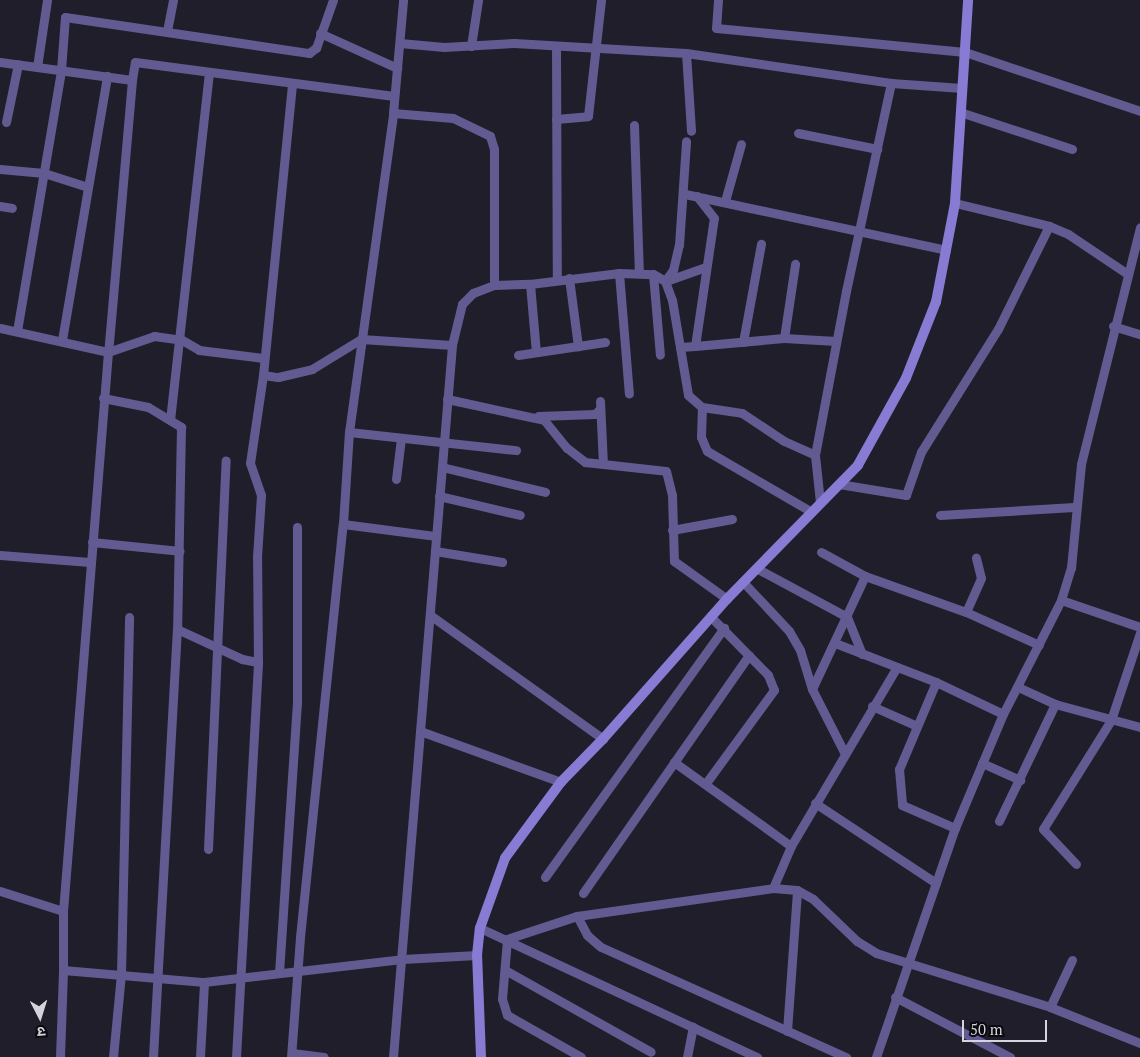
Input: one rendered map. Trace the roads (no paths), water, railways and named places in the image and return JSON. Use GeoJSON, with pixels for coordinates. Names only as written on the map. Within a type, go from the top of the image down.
{"type":"FeatureCollection","features":[{"type":"Feature","properties":{"kind":"street"},"geometry":{"type":"LineString","coordinates":[[37,67],[48,0]]}},
{"type":"Feature","properties":{"kind":"street"},"geometry":{"type":"LineString","coordinates":[[167,31],[173,0]]}},
{"type":"Feature","properties":{"kind":"street"},"geometry":{"type":"LineString","coordinates":[[18,331],[61,70],[65,17],[309,53],[316,48],[333,0]]}},
{"type":"Feature","properties":{"kind":"street"},"geometry":{"type":"LineString","coordinates":[[324,1057],[291,1055],[329,639],[343,524],[349,432],[393,113],[402,0]]}},
{"type":"Feature","properties":{"kind":"street"},"geometry":{"type":"LineString","coordinates":[[471,46],[478,0]]}},
{"type":"Feature","properties":{"kind":"street"},"geometry":{"type":"LineString","coordinates":[[556,119],[588,116],[601,0]]}},
{"type":"Feature","properties":{"kind":"street"},"geometry":{"type":"LineString","coordinates":[[718,0],[716,28],[965,52],[1140,111]]}},
{"type":"Feature","properties":{"kind":"street"},"geometry":{"type":"LineString","coordinates":[[481,1057],[477,955],[480,928],[505,858],[562,782],[603,739],[725,601],[810,511],[839,484],[871,446],[906,378],[936,302],[955,203],[968,0]]}},
{"type":"Feature","properties":{"kind":"street"},"geometry":{"type":"LineString","coordinates":[[320,36],[397,68]]}},
{"type":"Feature","properties":{"kind":"street"},"geometry":{"type":"LineString","coordinates":[[400,43],[444,47],[556,46],[686,54],[891,82],[962,88]]}},
{"type":"Feature","properties":{"kind":"street"},"geometry":{"type":"LineString","coordinates":[[556,46],[557,280]]}},
{"type":"Feature","properties":{"kind":"street"},"geometry":{"type":"LineString","coordinates":[[686,54],[691,131]]}},
{"type":"Feature","properties":{"kind":"street"},"geometry":{"type":"LineString","coordinates":[[0,62],[132,80]]}},
{"type":"Feature","properties":{"kind":"street"},"geometry":{"type":"LineString","coordinates":[[60,1057],[63,911],[103,398],[135,62],[394,96]]}},
{"type":"Feature","properties":{"kind":"street"},"geometry":{"type":"LineString","coordinates":[[6,122],[18,64]]}},
{"type":"Feature","properties":{"kind":"street"},"geometry":{"type":"LineString","coordinates":[[170,420],[182,340],[209,72]]}},
{"type":"Feature","properties":{"kind":"street"},"geometry":{"type":"LineString","coordinates":[[62,340],[107,76]]}},
{"type":"Feature","properties":{"kind":"street"},"geometry":{"type":"LineString","coordinates":[[820,502],[816,455],[836,341],[891,82]]}},
{"type":"Feature","properties":{"kind":"street"},"geometry":{"type":"LineString","coordinates":[[236,1057],[258,662],[257,557],[261,495],[250,463],[263,376],[263,358],[292,84]]}},
{"type":"Feature","properties":{"kind":"street"},"geometry":{"type":"LineString","coordinates":[[960,112],[1072,149]]}},
{"type":"Feature","properties":{"kind":"street"},"geometry":{"type":"LineString","coordinates":[[393,113],[453,118],[466,122],[490,136],[494,149],[494,284]]}},
{"type":"Feature","properties":{"kind":"street"},"geometry":{"type":"LineString","coordinates":[[634,125],[639,272]]}},
{"type":"Feature","properties":{"kind":"street"},"geometry":{"type":"LineString","coordinates":[[798,133],[877,149]]}},
{"type":"Feature","properties":{"kind":"street"},"geometry":{"type":"LineString","coordinates":[[686,140],[685,194],[676,260],[665,281],[680,347],[688,396],[702,407],[742,414],[784,441],[816,455]]}},
{"type":"Feature","properties":{"kind":"street"},"geometry":{"type":"LineString","coordinates":[[725,201],[741,144]]}},
{"type":"Feature","properties":{"kind":"street"},"geometry":{"type":"LineString","coordinates":[[0,169],[44,173],[88,187]]}},
{"type":"Feature","properties":{"kind":"street"},"geometry":{"type":"LineString","coordinates":[[685,194],[725,201],[946,250]]}},
{"type":"Feature","properties":{"kind":"street"},"geometry":{"type":"LineString","coordinates":[[695,346],[714,218],[697,196]]}},
{"type":"Feature","properties":{"kind":"street"},"geometry":{"type":"LineString","coordinates":[[955,203],[1049,226],[1068,234],[1126,273]]}},
{"type":"Feature","properties":{"kind":"street"},"geometry":{"type":"LineString","coordinates":[[0,206],[12,208]]}},
{"type":"Feature","properties":{"kind":"street"},"geometry":{"type":"LineString","coordinates":[[839,484],[906,496],[921,452],[998,329],[1049,226]]}},
{"type":"Feature","properties":{"kind":"street"},"geometry":{"type":"LineString","coordinates":[[876,1057],[906,963],[955,828],[1003,714],[1060,600],[1070,568],[1074,507],[1113,326],[1140,227]]}},
{"type":"Feature","properties":{"kind":"street"},"geometry":{"type":"LineString","coordinates":[[743,342],[761,244]]}},
{"type":"Feature","properties":{"kind":"street"},"geometry":{"type":"LineString","coordinates":[[784,338],[795,264]]}},
{"type":"Feature","properties":{"kind":"street"},"geometry":{"type":"LineString","coordinates":[[393,1057],[447,399],[452,345],[462,304],[474,293],[494,284],[530,284],[569,278],[639,272],[653,274],[665,281],[706,267]]}},
{"type":"Feature","properties":{"kind":"street"},"geometry":{"type":"LineString","coordinates":[[619,274],[629,394]]}},
{"type":"Feature","properties":{"kind":"street"},"geometry":{"type":"LineString","coordinates":[[653,274],[660,355]]}},
{"type":"Feature","properties":{"kind":"street"},"geometry":{"type":"LineString","coordinates":[[569,278],[578,346]]}},
{"type":"Feature","properties":{"kind":"street"},"geometry":{"type":"LineString","coordinates":[[530,284],[536,352]]}},
{"type":"Feature","properties":{"kind":"street"},"geometry":{"type":"LineString","coordinates":[[1113,326],[1140,334]]}},
{"type":"Feature","properties":{"kind":"street"},"geometry":{"type":"LineString","coordinates":[[0,328],[62,340],[108,352],[154,336],[182,340],[199,350],[263,358]]}},
{"type":"Feature","properties":{"kind":"street"},"geometry":{"type":"LineString","coordinates":[[680,347],[784,338],[836,341]]}},
{"type":"Feature","properties":{"kind":"street"},"geometry":{"type":"LineString","coordinates":[[263,376],[278,377],[312,369],[361,339],[452,345]]}},
{"type":"Feature","properties":{"kind":"street"},"geometry":{"type":"LineString","coordinates":[[518,355],[606,342]]}},
{"type":"Feature","properties":{"kind":"street"},"geometry":{"type":"LineString","coordinates":[[103,398],[148,407],[181,426],[177,629],[153,1057]]}},
{"type":"Feature","properties":{"kind":"street"},"geometry":{"type":"LineString","coordinates":[[447,399],[544,420],[576,456],[585,462],[666,471],[672,495],[674,561],[725,601]]}},
{"type":"Feature","properties":{"kind":"street"},"geometry":{"type":"LineString","coordinates":[[531,416],[595,414],[600,405],[603,464]]}},
{"type":"Feature","properties":{"kind":"street"},"geometry":{"type":"LineString","coordinates":[[702,407],[701,437],[707,451],[810,511]]}},
{"type":"Feature","properties":{"kind":"street"},"geometry":{"type":"LineString","coordinates":[[349,432],[516,450]]}},
{"type":"Feature","properties":{"kind":"street"},"geometry":{"type":"LineString","coordinates":[[396,479],[401,438]]}},
{"type":"Feature","properties":{"kind":"street"},"geometry":{"type":"LineString","coordinates":[[208,849],[226,460]]}},
{"type":"Feature","properties":{"kind":"street"},"geometry":{"type":"LineString","coordinates":[[442,467],[545,492]]}},
{"type":"Feature","properties":{"kind":"street"},"geometry":{"type":"LineString","coordinates":[[439,496],[520,515]]}},
{"type":"Feature","properties":{"kind":"street"},"geometry":{"type":"LineString","coordinates":[[940,515],[1074,507]]}},
{"type":"Feature","properties":{"kind":"street"},"geometry":{"type":"LineString","coordinates":[[672,530],[732,519]]}},
{"type":"Feature","properties":{"kind":"street"},"geometry":{"type":"LineString","coordinates":[[343,524],[436,536]]}},
{"type":"Feature","properties":{"kind":"street"},"geometry":{"type":"LineString","coordinates":[[279,973],[297,704],[297,527]]}},
{"type":"Feature","properties":{"kind":"street"},"geometry":{"type":"LineString","coordinates":[[92,542],[180,552]]}},
{"type":"Feature","properties":{"kind":"street"},"geometry":{"type":"LineString","coordinates":[[435,552],[502,562]]}},
{"type":"Feature","properties":{"kind":"street"},"geometry":{"type":"LineString","coordinates":[[820,552],[865,576],[966,612],[1039,645]]}},
{"type":"Feature","properties":{"kind":"street"},"geometry":{"type":"LineString","coordinates":[[0,555],[90,562]]}},
{"type":"Feature","properties":{"kind":"street"},"geometry":{"type":"LineString","coordinates":[[966,612],[981,578],[976,558]]}},
{"type":"Feature","properties":{"kind":"street"},"geometry":{"type":"LineString","coordinates":[[756,568],[847,617],[862,654]]}},
{"type":"Feature","properties":{"kind":"street"},"geometry":{"type":"LineString","coordinates":[[812,689],[865,576]]}},
{"type":"Feature","properties":{"kind":"street"},"geometry":{"type":"LineString","coordinates":[[744,583],[789,630],[800,650],[812,689],[844,752]]}},
{"type":"Feature","properties":{"kind":"street"},"geometry":{"type":"LineString","coordinates":[[1060,600],[1140,627]]}},
{"type":"Feature","properties":{"kind":"street"},"geometry":{"type":"LineString","coordinates":[[430,615],[603,739]]}},
{"type":"Feature","properties":{"kind":"street"},"geometry":{"type":"LineString","coordinates":[[706,784],[774,690],[768,675],[713,615]]}},
{"type":"Feature","properties":{"kind":"street"},"geometry":{"type":"LineString","coordinates":[[112,1057],[121,974],[129,616]]}},
{"type":"Feature","properties":{"kind":"street"},"geometry":{"type":"LineString","coordinates":[[545,877],[724,628]]}},
{"type":"Feature","properties":{"kind":"street"},"geometry":{"type":"LineString","coordinates":[[177,629],[258,662]]}},
{"type":"Feature","properties":{"kind":"street"},"geometry":{"type":"LineString","coordinates":[[1076,864],[1042,830],[1111,720],[1140,633]]}},
{"type":"Feature","properties":{"kind":"street"},"geometry":{"type":"LineString","coordinates":[[835,643],[936,682],[1003,714]]}},
{"type":"Feature","properties":{"kind":"street"},"geometry":{"type":"LineString","coordinates":[[582,893],[749,655]]}},
{"type":"Feature","properties":{"kind":"street"},"geometry":{"type":"LineString","coordinates":[[772,888],[790,846],[844,752],[897,667]]}},
{"type":"Feature","properties":{"kind":"street"},"geometry":{"type":"LineString","coordinates":[[936,682],[899,769],[902,805],[955,828]]}},
{"type":"Feature","properties":{"kind":"street"},"geometry":{"type":"LineString","coordinates":[[1018,686],[1055,704],[1140,727]]}},
{"type":"Feature","properties":{"kind":"street"},"geometry":{"type":"LineString","coordinates":[[999,822],[1055,704]]}},
{"type":"Feature","properties":{"kind":"street"},"geometry":{"type":"LineString","coordinates":[[872,706],[917,726]]}},
{"type":"Feature","properties":{"kind":"street"},"geometry":{"type":"LineString","coordinates":[[420,731],[562,782]]}},
{"type":"Feature","properties":{"kind":"street"},"geometry":{"type":"LineString","coordinates":[[674,762],[790,846]]}},
{"type":"Feature","properties":{"kind":"street"},"geometry":{"type":"LineString","coordinates":[[982,763],[1020,780]]}},
{"type":"Feature","properties":{"kind":"street"},"geometry":{"type":"LineString","coordinates":[[815,803],[936,883]]}},
{"type":"Feature","properties":{"kind":"street"},"geometry":{"type":"LineString","coordinates":[[507,939],[577,916],[772,888],[798,890],[814,899],[857,941],[876,953],[1050,1007],[1140,1043]]}},
{"type":"Feature","properties":{"kind":"street"},"geometry":{"type":"LineString","coordinates":[[787,1031],[798,890]]}},
{"type":"Feature","properties":{"kind":"street"},"geometry":{"type":"LineString","coordinates":[[0,891],[63,911]]}},
{"type":"Feature","properties":{"kind":"street"},"geometry":{"type":"LineString","coordinates":[[577,916],[587,935],[601,947],[846,1057]]}},
{"type":"Feature","properties":{"kind":"street"},"geometry":{"type":"LineString","coordinates":[[480,928],[507,939],[752,1056]]}},
{"type":"Feature","properties":{"kind":"street"},"geometry":{"type":"LineString","coordinates":[[507,939],[502,999],[507,1015],[582,1057]]}},
{"type":"Feature","properties":{"kind":"street"},"geometry":{"type":"LineString","coordinates":[[62,970],[204,982],[402,959],[477,955]]}},
{"type":"Feature","properties":{"kind":"street"},"geometry":{"type":"LineString","coordinates":[[1050,1007],[1072,960]]}},
{"type":"Feature","properties":{"kind":"street"},"geometry":{"type":"LineString","coordinates":[[505,970],[651,1052]]}},
{"type":"Feature","properties":{"kind":"street"},"geometry":{"type":"LineString","coordinates":[[200,1057],[204,982]]}},
{"type":"Feature","properties":{"kind":"street"},"geometry":{"type":"LineString","coordinates":[[895,997],[1010,1057]]}},
{"type":"Feature","properties":{"kind":"street"},"geometry":{"type":"LineString","coordinates":[[687,1057],[693,1027]]}}]}
